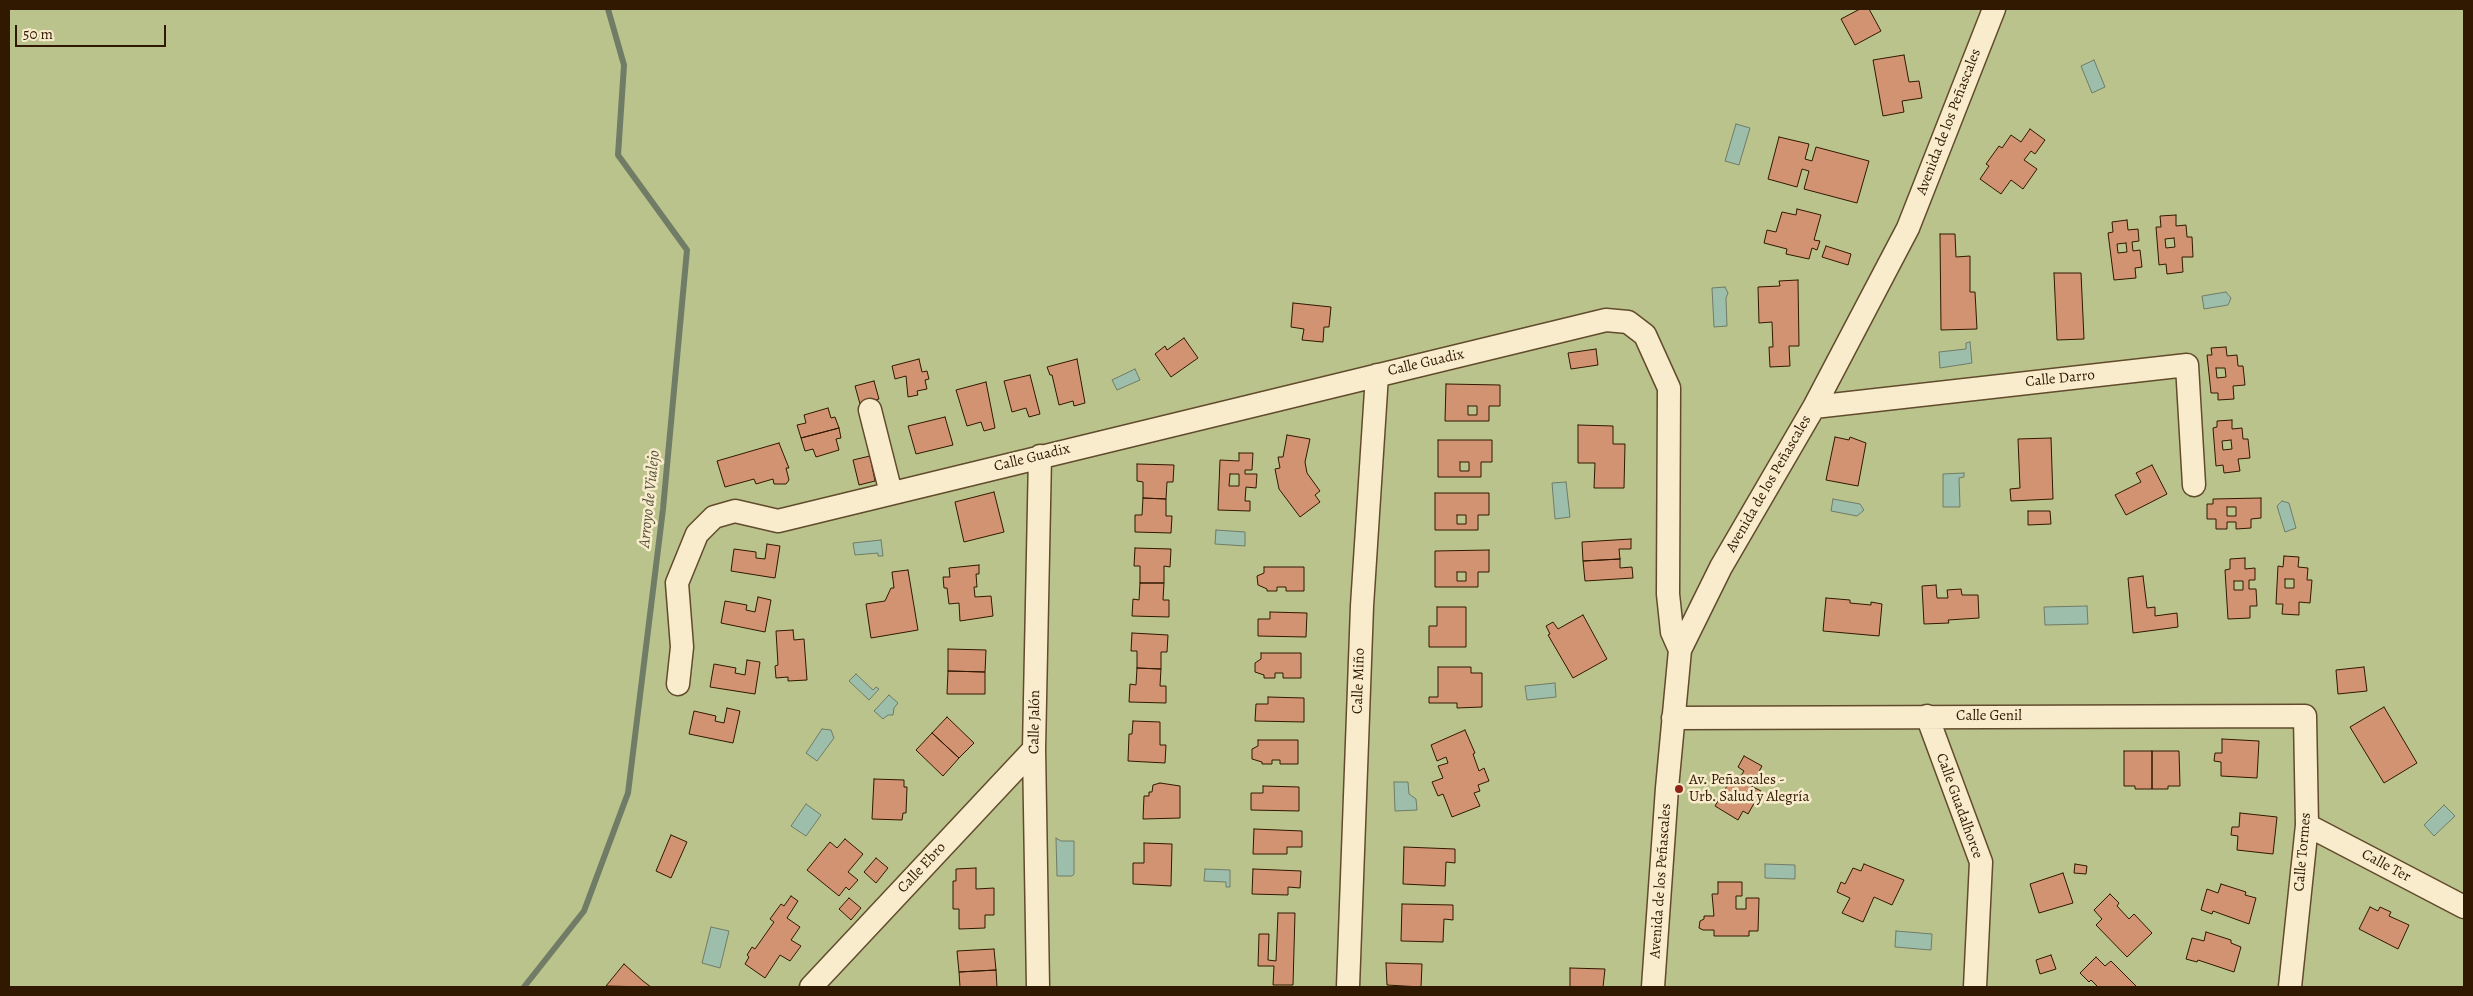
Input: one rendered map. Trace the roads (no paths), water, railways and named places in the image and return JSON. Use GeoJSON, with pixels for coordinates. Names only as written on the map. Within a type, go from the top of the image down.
{"type":"FeatureCollection","features":[{"type":"Feature","properties":{"kind":"street","name":"Avenida de los Peñascales"},"geometry":{"type":"LineString","coordinates":[[1653,987],[1673,718],[1680,650],[1722,567],[1814,407],[1908,228],[1994,9]]}},
{"type":"Feature","properties":{"kind":"street","name":"Calle Guadix"},"geometry":{"type":"LineString","coordinates":[[678,684],[682,647],[677,583],[697,534],[714,517],[735,511],[778,521],[1606,320],[1628,322],[1645,335],[1668,388],[1668,594],[1672,632],[1680,650]]}},
{"type":"Feature","properties":{"kind":"street","name":"Calle Darro"},"geometry":{"type":"LineString","coordinates":[[1814,407],[2187,365],[2194,485]]}},
{"type":"Feature","properties":{"kind":"street","name":"Calle Miño"},"geometry":{"type":"LineString","coordinates":[[1348,987],[1362,606],[1377,375]]}},
{"type":"Feature","properties":{"kind":"street"},"geometry":{"type":"LineString","coordinates":[[870,410],[891,493]]}},
{"type":"Feature","properties":{"kind":"street","name":"Calle Jalón"},"geometry":{"type":"LineString","coordinates":[[1038,987],[1034,750],[1040,456]]}},
{"type":"Feature","properties":{"kind":"street","name":"Calle Genil"},"geometry":{"type":"LineString","coordinates":[[1673,718],[1927,716],[2200,718],[2305,716]]}},
{"type":"Feature","properties":{"kind":"street","name":"Calle Guadalhorce"},"geometry":{"type":"LineString","coordinates":[[1927,716],[1981,862],[1975,987]]}},
{"type":"Feature","properties":{"kind":"street","name":"Calle Tormes"},"geometry":{"type":"LineString","coordinates":[[2290,987],[2307,825],[2305,716]]}},
{"type":"Feature","properties":{"kind":"street","name":"Calle Ebro"},"geometry":{"type":"LineString","coordinates":[[811,987],[1034,750]]}},
{"type":"Feature","properties":{"kind":"street","name":"Calle Ter"},"geometry":{"type":"LineString","coordinates":[[2307,825],[2464,907]]}},
{"type":"Feature","properties":{"kind":"waterway","name":"Arroyo de Vialejo"},"geometry":{"type":"LineString","coordinates":[[524,987],[584,911],[628,793],[663,509],[687,250],[618,155],[624,65],[608,9]]}},
{"type":"Feature","properties":{"kind":"place","name":"Av. Peñascales - Urb. Salud y Alegría"},"geometry":{"type":"Point","coordinates":[1679,789]}}]}
